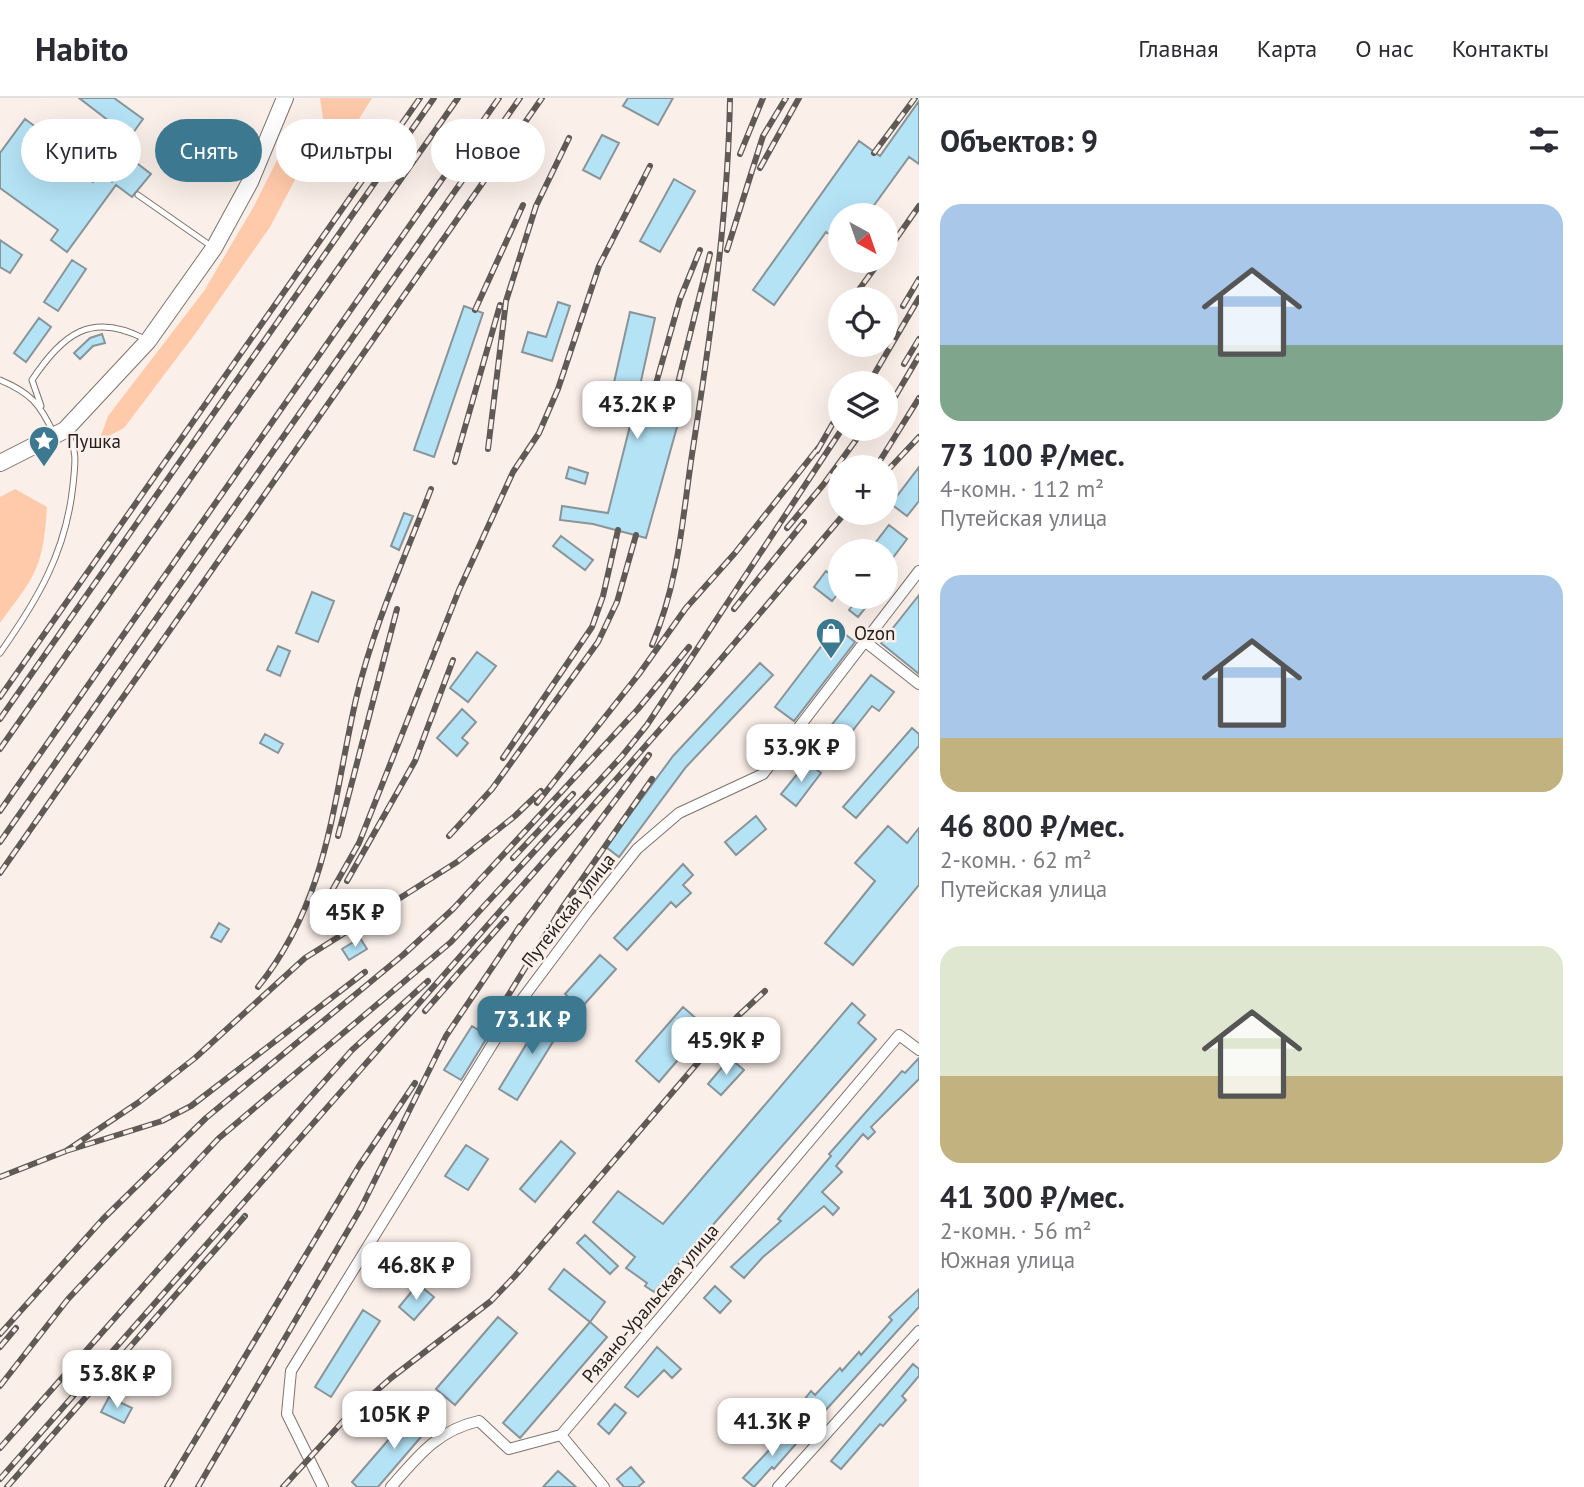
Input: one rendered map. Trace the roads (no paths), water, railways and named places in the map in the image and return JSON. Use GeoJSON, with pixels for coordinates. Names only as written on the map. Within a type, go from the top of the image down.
{"type":"FeatureCollection","features":[{"type":"Feature","properties":{"kind":"main road"},"geometry":{"type":"LineString","coordinates":[[0,463],[61,433],[148,341],[214,248],[250,182],[285,98]]}},
{"type":"Feature","properties":{"kind":"street","name":"Путейская улица"},"geometry":{"type":"LineString","coordinates":[[324,1487],[288,1414],[291,1371],[511,1014],[637,849],[679,813],[728,793],[763,774],[867,643],[919,571]]}},
{"type":"Feature","properties":{"kind":"street"},"geometry":{"type":"LineString","coordinates":[[867,643],[919,684]]}},
{"type":"Feature","properties":{"kind":"street","name":"Рязано-Уральская улица"},"geometry":{"type":"LineString","coordinates":[[561,1435],[899,1035],[919,1050]]}},
{"type":"Feature","properties":{"kind":"street"},"geometry":{"type":"LineString","coordinates":[[778,1487],[919,1331]]}},
{"type":"Feature","properties":{"kind":"street"},"geometry":{"type":"LineString","coordinates":[[391,1487],[419,1455],[454,1426],[479,1421],[509,1449],[561,1435],[604,1487]]}},
{"type":"Feature","properties":{"kind":"lane"},"geometry":{"type":"LineString","coordinates":[[138,194],[214,248]]}},
{"type":"Feature","properties":{"kind":"lane"},"geometry":{"type":"LineString","coordinates":[[41,406],[32,380],[48,356],[76,333],[102,324],[124,328],[148,341]]}},
{"type":"Feature","properties":{"kind":"lane"},"geometry":{"type":"LineString","coordinates":[[0,380],[19,388],[41,406],[76,448],[70,512],[53,568],[0,653]]}},
{"type":"Feature","properties":{"kind":"railway"},"geometry":{"type":"LineString","coordinates":[[0,697],[420,98]]}},
{"type":"Feature","properties":{"kind":"railway"},"geometry":{"type":"LineString","coordinates":[[0,719],[434,98]]}},
{"type":"Feature","properties":{"kind":"railway"},"geometry":{"type":"LineString","coordinates":[[0,749],[458,98]]}},
{"type":"Feature","properties":{"kind":"railway"},"geometry":{"type":"LineString","coordinates":[[0,811],[499,98]]}},
{"type":"Feature","properties":{"kind":"railway"},"geometry":{"type":"LineString","coordinates":[[0,842],[520,98]]}},
{"type":"Feature","properties":{"kind":"railway"},"geometry":{"type":"LineString","coordinates":[[0,873],[542,98]]}},
{"type":"Feature","properties":{"kind":"railway"},"geometry":{"type":"LineString","coordinates":[[652,645],[669,596],[683,523],[718,274],[730,98]]}},
{"type":"Feature","properties":{"kind":"railway"},"geometry":{"type":"LineString","coordinates":[[740,154],[763,98]]}},
{"type":"Feature","properties":{"kind":"railway"},"geometry":{"type":"LineString","coordinates":[[727,250],[763,136],[786,98]]}},
{"type":"Feature","properties":{"kind":"railway"},"geometry":{"type":"LineString","coordinates":[[760,168],[799,98]]}},
{"type":"Feature","properties":{"kind":"railway"},"geometry":{"type":"LineString","coordinates":[[874,153],[915,98]]}},
{"type":"Feature","properties":{"kind":"railway"},"geometry":{"type":"LineString","coordinates":[[488,449],[506,301],[536,206],[569,138]]}},
{"type":"Feature","properties":{"kind":"railway"},"geometry":{"type":"LineString","coordinates":[[313,924],[359,843],[459,590],[513,472],[539,433],[558,389],[599,266],[650,166]]}},
{"type":"Feature","properties":{"kind":"railway"},"geometry":{"type":"LineString","coordinates":[[475,310],[523,205]]}},
{"type":"Feature","properties":{"kind":"railway"},"geometry":{"type":"LineString","coordinates":[[898,236],[919,206]]}},
{"type":"Feature","properties":{"kind":"railway"},"geometry":{"type":"LineString","coordinates":[[653,394],[680,299],[700,250]]}},
{"type":"Feature","properties":{"kind":"railway"},"geometry":{"type":"LineString","coordinates":[[674,399],[710,254]]}},
{"type":"Feature","properties":{"kind":"railway"},"geometry":{"type":"LineString","coordinates":[[861,287],[871,273]]}},
{"type":"Feature","properties":{"kind":"railway"},"geometry":{"type":"LineString","coordinates":[[903,306],[919,279]]}},
{"type":"Feature","properties":{"kind":"railway"},"geometry":{"type":"LineString","coordinates":[[876,371],[919,298]]}},
{"type":"Feature","properties":{"kind":"railway"},"geometry":{"type":"LineString","coordinates":[[455,462],[500,305]]}},
{"type":"Feature","properties":{"kind":"railway"},"geometry":{"type":"LineString","coordinates":[[904,364],[919,339]]}},
{"type":"Feature","properties":{"kind":"railway"},"geometry":{"type":"LineString","coordinates":[[898,392],[919,356]]}},
{"type":"Feature","properties":{"kind":"railway"},"geometry":{"type":"LineString","coordinates":[[883,455],[919,398]]}},
{"type":"Feature","properties":{"kind":"railway"},"geometry":{"type":"LineString","coordinates":[[817,451],[828,432]]}},
{"type":"Feature","properties":{"kind":"railway"},"geometry":{"type":"LineString","coordinates":[[898,459],[919,437]]}},
{"type":"Feature","properties":{"kind":"railway"},"geometry":{"type":"LineString","coordinates":[[0,1386],[68,1299],[219,1138],[451,942],[622,756],[647,725],[834,441]]}},
{"type":"Feature","properties":{"kind":"railway"},"geometry":{"type":"LineString","coordinates":[[787,528],[855,441]]}},
{"type":"Feature","properties":{"kind":"railway"},"geometry":{"type":"LineString","coordinates":[[537,803],[639,674],[686,608],[735,553],[819,447]]}},
{"type":"Feature","properties":{"kind":"railway"},"geometry":{"type":"LineString","coordinates":[[258,987],[282,953],[314,885],[325,849],[363,672],[380,619],[431,489]]}},
{"type":"Feature","properties":{"kind":"railway"},"geometry":{"type":"LineString","coordinates":[[734,609],[804,522]]}},
{"type":"Feature","properties":{"kind":"railway"},"geometry":{"type":"LineString","coordinates":[[0,1479],[693,692],[835,525]]}},
{"type":"Feature","properties":{"kind":"railway"},"geometry":{"type":"LineString","coordinates":[[503,758],[592,627],[603,596],[618,530]]}},
{"type":"Feature","properties":{"kind":"railway"},"geometry":{"type":"LineString","coordinates":[[449,836],[492,789],[598,642],[617,602],[636,535]]}},
{"type":"Feature","properties":{"kind":"railway"},"geometry":{"type":"LineString","coordinates":[[338,836],[397,609]]}},
{"type":"Feature","properties":{"kind":"railway"},"geometry":{"type":"LineString","coordinates":[[0,1334],[103,1219],[206,1118],[403,955],[453,909],[638,709],[689,647]]}},
{"type":"Feature","properties":{"kind":"railway"},"geometry":{"type":"LineString","coordinates":[[347,881],[415,761],[453,660]]}},
{"type":"Feature","properties":{"kind":"railway"},"geometry":{"type":"LineString","coordinates":[[515,934],[649,755]]}},
{"type":"Feature","properties":{"kind":"railway"},"geometry":{"type":"LineString","coordinates":[[490,1025],[562,908],[652,779]]}},
{"type":"Feature","properties":{"kind":"railway"},"geometry":{"type":"LineString","coordinates":[[0,1177],[66,1151],[139,1102],[195,1058],[305,958],[457,862],[515,816],[541,791]]}},
{"type":"Feature","properties":{"kind":"railway"},"geometry":{"type":"LineString","coordinates":[[513,858],[573,794]]}},
{"type":"Feature","properties":{"kind":"railway"},"geometry":{"type":"LineString","coordinates":[[425,1011],[506,919]]}},
{"type":"Feature","properties":{"kind":"railway"},"geometry":{"type":"LineString","coordinates":[[198,1487],[361,1208],[446,1036],[520,926]]}},
{"type":"Feature","properties":{"kind":"railway"},"geometry":{"type":"LineString","coordinates":[[66,1151],[162,1121],[191,1106],[365,972]]}},
{"type":"Feature","properties":{"kind":"railway"},"geometry":{"type":"LineString","coordinates":[[0,1448],[352,1050],[428,981]]}},
{"type":"Feature","properties":{"kind":"railway"},"geometry":{"type":"LineString","coordinates":[[283,1487],[346,1418],[391,1378],[491,1301],[737,1017],[765,991]]}},
{"type":"Feature","properties":{"kind":"railway"},"geometry":{"type":"LineString","coordinates":[[167,1487],[359,1166],[415,1083]]}},
{"type":"Feature","properties":{"kind":"railway"},"geometry":{"type":"LineString","coordinates":[[7,1487],[245,1216]]}},
{"type":"Feature","properties":{"kind":"railway"},"geometry":{"type":"LineString","coordinates":[[0,1347],[16,1328]]}},
{"type":"Feature","properties":{"kind":"place","name":"Пушка"},"geometry":{"type":"Point","coordinates":[44,468]}},
{"type":"Feature","properties":{"kind":"place","name":"Ozon"},"geometry":{"type":"Point","coordinates":[831,660]}}]}
